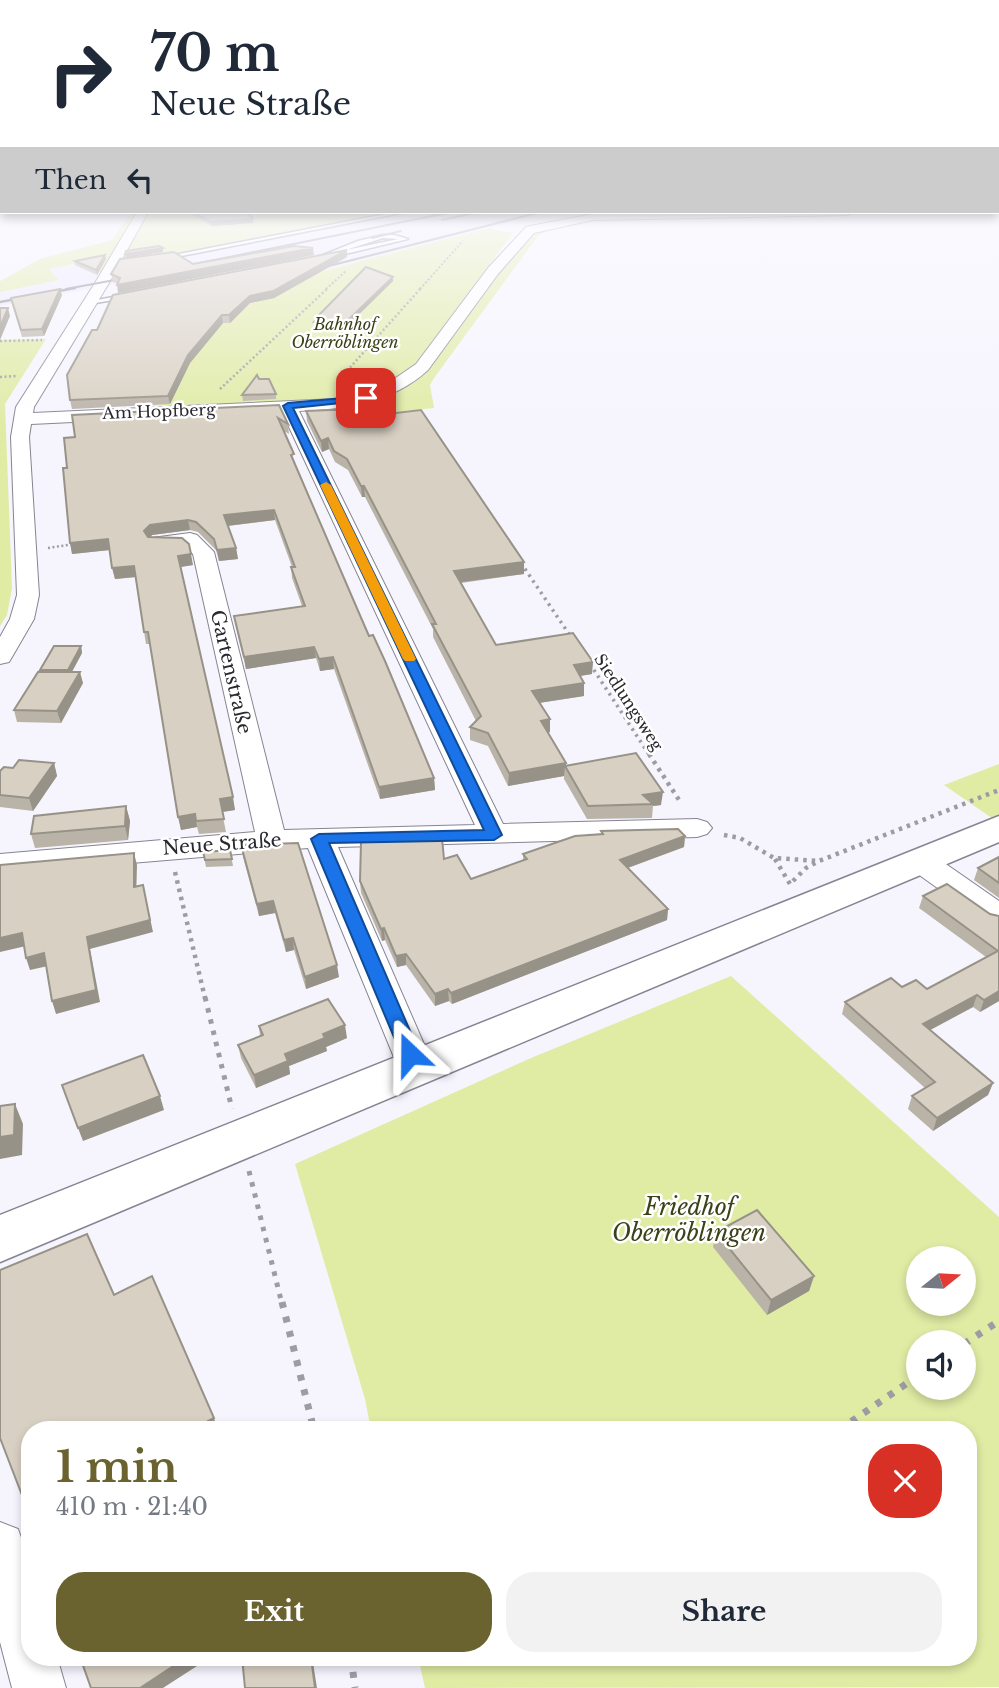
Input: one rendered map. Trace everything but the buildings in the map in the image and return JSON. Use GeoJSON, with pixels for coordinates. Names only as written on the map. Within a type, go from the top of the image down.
{"type":"FeatureCollection","features":[{"type":"Feature","properties":{"kind":"main road"},"geometry":{"type":"LineString","coordinates":[[0,1239],[685,959],[921,840],[999,828]]}},
{"type":"Feature","properties":{"kind":"street"},"geometry":{"type":"LineString","coordinates":[[0,657],[22,619],[27,595],[20,437],[26,407],[90,302],[113,271]]}},
{"type":"Feature","properties":{"kind":"street","name":"Am Hopfberg"},"geometry":{"type":"LineString","coordinates":[[23,419],[102,413],[288,406],[366,398],[390,390],[422,367],[493,271]]}},
{"type":"Feature","properties":{"kind":"street"},"geometry":{"type":"LineString","coordinates":[[288,406],[494,835]]}},
{"type":"Feature","properties":{"kind":"street","name":"Gartenstraße"},"geometry":{"type":"LineString","coordinates":[[159,542],[190,539],[203,552],[272,840]]}},
{"type":"Feature","properties":{"kind":"street","name":"Neue Straße"},"geometry":{"type":"LineString","coordinates":[[0,864],[272,840],[697,828]]}},
{"type":"Feature","properties":{"kind":"street"},"geometry":{"type":"LineString","coordinates":[[319,839],[416,1067]]}},
{"type":"Feature","properties":{"kind":"street"},"geometry":{"type":"LineString","coordinates":[[921,840],[999,916]]}},
{"type":"Feature","properties":{"kind":"street"},"geometry":{"type":"LineString","coordinates":[[0,1547],[21,1623]]}},
{"type":"Feature","properties":{"kind":"street"},"geometry":{"type":"LineString","coordinates":[[33,1666],[39,1688]]}},
{"type":"Feature","properties":{"kind":"lane"},"geometry":{"type":"LineString","coordinates":[[90,302],[135,294]]}},
{"type":"Feature","properties":{"kind":"path"},"geometry":{"type":"LineString","coordinates":[[212,396],[346,271]]}},
{"type":"Feature","properties":{"kind":"path"},"geometry":{"type":"LineString","coordinates":[[335,383],[435,271]]}},
{"type":"Feature","properties":{"kind":"path"},"geometry":{"type":"LineString","coordinates":[[0,341],[68,339]]}},
{"type":"Feature","properties":{"kind":"path"},"geometry":{"type":"LineString","coordinates":[[27,550],[76,544]]}},
{"type":"Feature","properties":{"kind":"path","name":"Siedlungsweg"},"geometry":{"type":"LineString","coordinates":[[520,561],[573,640]]}},
{"type":"Feature","properties":{"kind":"path","name":"Siedlungsweg"},"geometry":{"type":"LineString","coordinates":[[588,662],[697,828]]}},
{"type":"Feature","properties":{"kind":"path"},"geometry":{"type":"LineString","coordinates":[[921,840],[999,790]]}},
{"type":"Feature","properties":{"kind":"path"},"geometry":{"type":"LineString","coordinates":[[697,828],[740,838],[775,858],[819,862]]}},
{"type":"Feature","properties":{"kind":"path"},"geometry":{"type":"LineString","coordinates":[[169,848],[228,1093]]}},
{"type":"Feature","properties":{"kind":"path"},"geometry":{"type":"LineString","coordinates":[[775,858],[790,884]]}},
{"type":"Feature","properties":{"kind":"path"},"geometry":{"type":"LineString","coordinates":[[250,1178],[312,1421]]}},
{"type":"Feature","properties":{"kind":"path"},"geometry":{"type":"LineString","coordinates":[[976,1336],[999,1321]]}},
{"type":"Feature","properties":{"kind":"path"},"geometry":{"type":"LineString","coordinates":[[852,1421],[906,1384]]}},
{"type":"Feature","properties":{"kind":"path"},"geometry":{"type":"LineString","coordinates":[[352,1666],[355,1688]]}},
{"type":"Feature","properties":{"kind":"shaded area"},"geometry":{"type":"Polygon","coordinates":[[[50,271],[188,271],[0,306],[0,292],[58,280],[50,271]]]}},
{"type":"Feature","properties":{"kind":"shaded area"},"geometry":{"type":"Polygon","coordinates":[[[241,271],[324,271],[312,274],[265,280],[241,271]]]}},
{"type":"Feature","properties":{"kind":"green space"},"geometry":{"type":"Polygon","coordinates":[[[19,271],[51,271],[59,280],[0,292],[0,281],[19,271]]]}},
{"type":"Feature","properties":{"kind":"green space","name":"Bahnhof Oberröblingen"},"geometry":{"type":"Polygon","coordinates":[[[324,271],[485,271],[409,372],[392,384],[345,400],[145,406],[180,339],[210,316],[324,271]]]}},
{"type":"Feature","properties":{"kind":"green space"},"geometry":{"type":"Polygon","coordinates":[[[497,271],[513,271],[434,378],[430,385],[434,408],[315,420],[311,407],[401,387],[497,271]]]}},
{"type":"Feature","properties":{"kind":"green space"},"geometry":{"type":"Polygon","coordinates":[[[46,339],[5,404],[12,588],[7,615],[0,626],[0,340],[46,339]]]}},
{"type":"Feature","properties":{"kind":"green space"},"geometry":{"type":"Polygon","coordinates":[[[999,764],[999,823],[944,785],[999,764]]]}},
{"type":"Feature","properties":{"kind":"green space","name":"Friedhof Oberröblingen"},"geometry":{"type":"Polygon","coordinates":[[[731,976],[999,1217],[999,1687],[425,1688],[420,1666],[977,1666],[977,1421],[369,1421],[295,1164],[531,1058],[731,976]]]}},
{"type":"Feature","properties":{"kind":"railway"},"geometry":{"type":"LineString","coordinates":[[66,289],[131,277]]}},
{"type":"Feature","properties":{"kind":"railway"},"geometry":{"type":"LineString","coordinates":[[0,302],[75,288]]}},
{"type":"Feature","properties":{"kind":"slow traffic"},"geometry":{"type":"LineString","coordinates":[[326,485],[409,659]]}},
{"type":"Feature","properties":{"kind":"route"},"geometry":{"type":"LineString","coordinates":[[366,398],[335,404],[288,406],[494,835],[319,839],[410,1054]]}}]}
